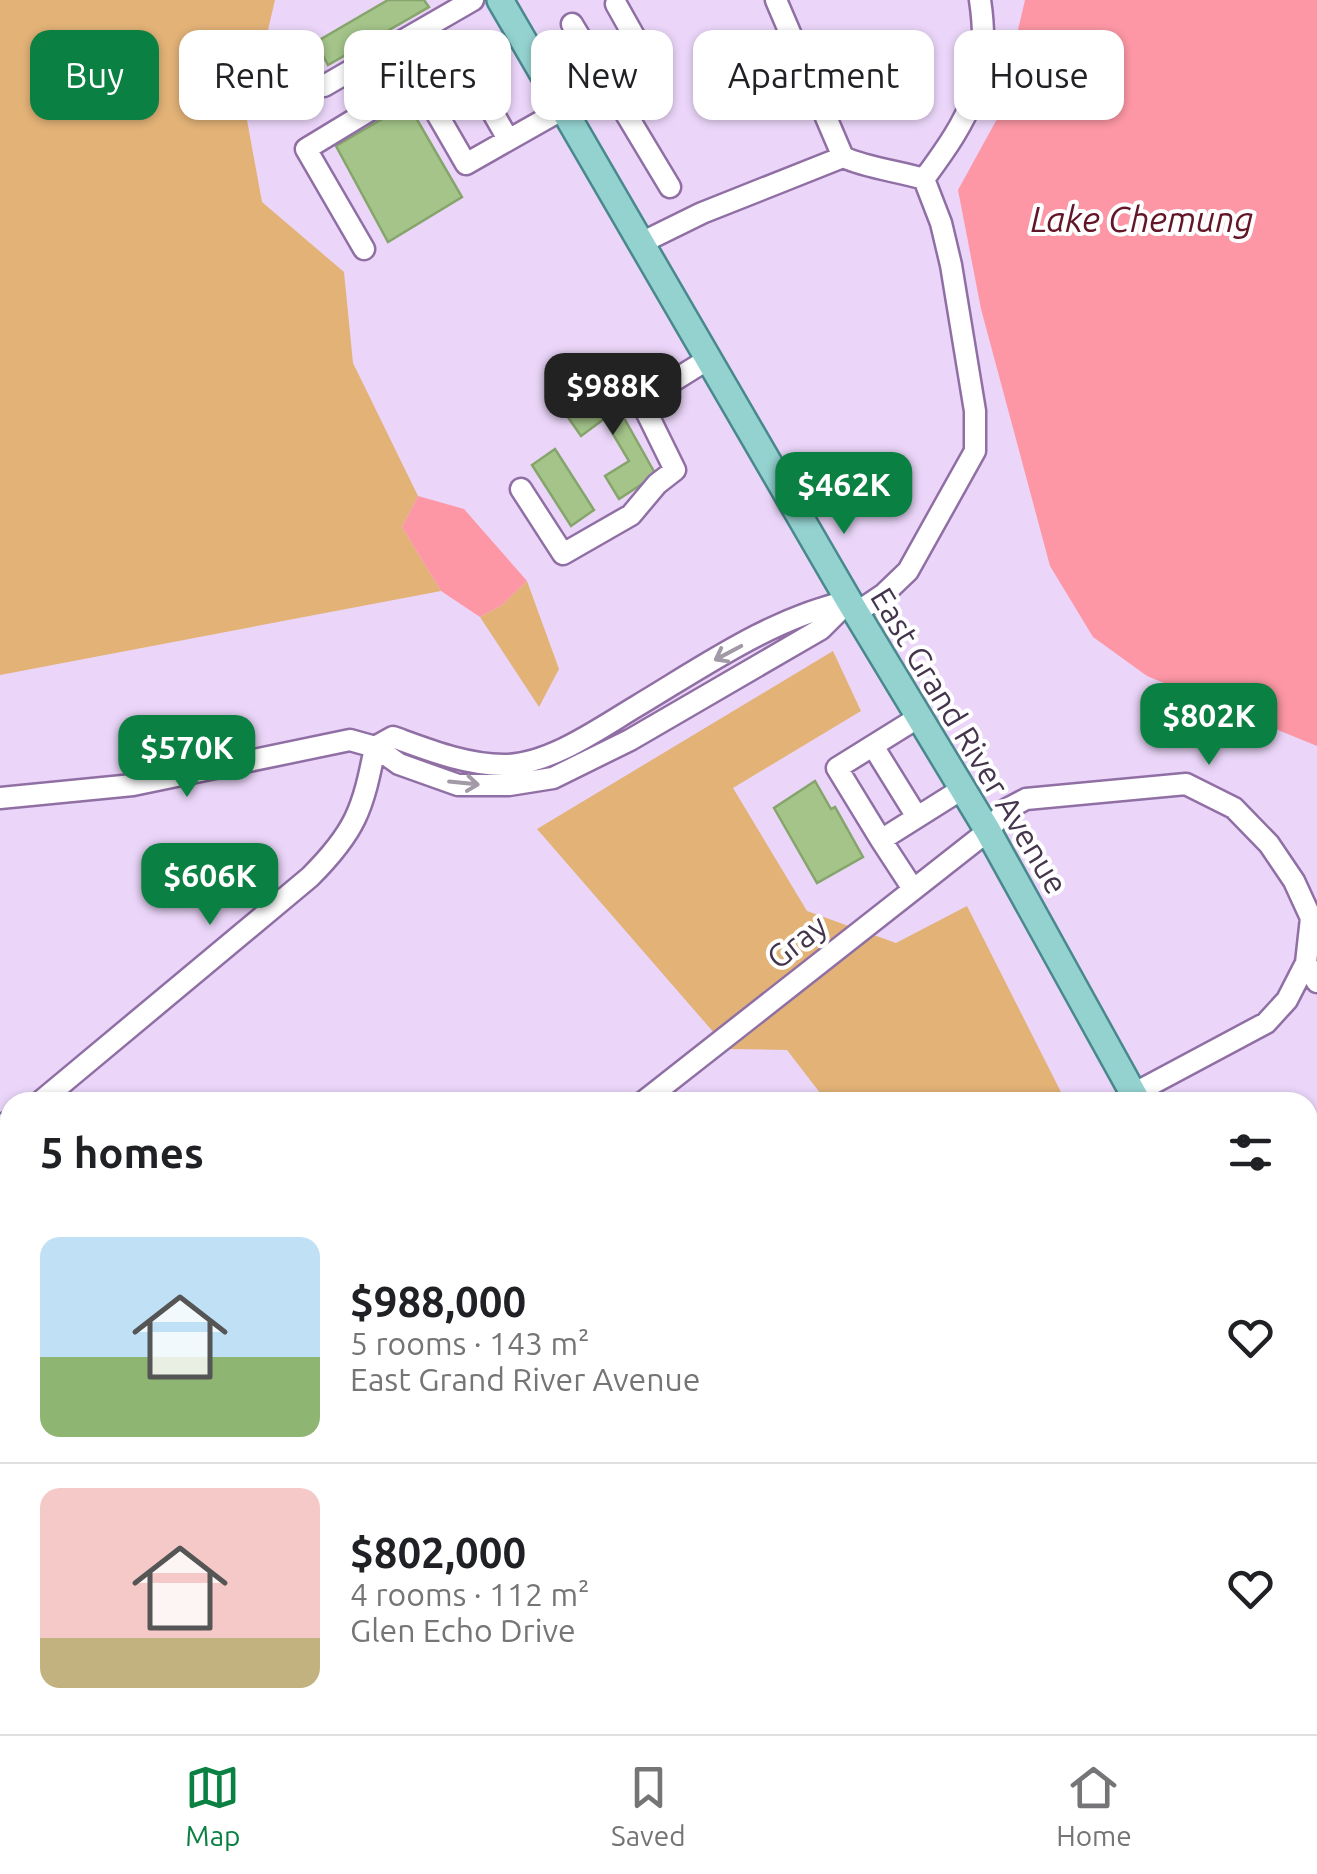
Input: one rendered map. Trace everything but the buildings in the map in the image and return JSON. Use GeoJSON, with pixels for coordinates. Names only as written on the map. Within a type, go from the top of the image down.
{"type":"FeatureCollection","features":[{"type":"Feature","properties":{"kind":"main road","name":"East Grand River Avenue"},"geometry":{"type":"LineString","coordinates":[[500,0],[531,52]]}},
{"type":"Feature","properties":{"kind":"main road","name":"East Grand River Avenue"},"geometry":{"type":"LineString","coordinates":[[571,120],[852,607],[988,831],[1132,1092]]}},
{"type":"Feature","properties":{"kind":"street"},"geometry":{"type":"LineString","coordinates":[[324,86],[473,0]]}},
{"type":"Feature","properties":{"kind":"street"},"geometry":{"type":"LineString","coordinates":[[776,0],[843,157],[924,179]]}},
{"type":"Feature","properties":{"kind":"street"},"geometry":{"type":"LineString","coordinates":[[924,179],[966,118],[982,75],[980,0]]}},
{"type":"Feature","properties":{"kind":"street"},"geometry":{"type":"LineString","coordinates":[[616,4],[630,30]]}},
{"type":"Feature","properties":{"kind":"street"},"geometry":{"type":"LineString","coordinates":[[572,24],[576,30]]}},
{"type":"Feature","properties":{"kind":"street"},"geometry":{"type":"LineString","coordinates":[[353,120],[306,148],[364,248]]}},
{"type":"Feature","properties":{"kind":"street"},"geometry":{"type":"LineString","coordinates":[[441,120],[466,164],[542,120]]}},
{"type":"Feature","properties":{"kind":"street"},"geometry":{"type":"LineString","coordinates":[[497,120],[508,139]]}},
{"type":"Feature","properties":{"kind":"street"},"geometry":{"type":"LineString","coordinates":[[630,120],[670,187]]}},
{"type":"Feature","properties":{"kind":"street"},"geometry":{"type":"LineString","coordinates":[[643,242],[702,213],[843,157]]}},
{"type":"Feature","properties":{"kind":"street"},"geometry":{"type":"LineString","coordinates":[[52,1092],[310,877],[341,846],[366,797],[375,748],[393,737],[508,775],[553,778],[630,740],[821,630],[852,607],[884,594],[908,571],[975,451],[975,411],[951,264],[924,179]]}},
{"type":"Feature","properties":{"kind":"street"},"geometry":{"type":"LineString","coordinates":[[521,489],[563,554],[632,515],[675,470],[641,400],[710,358]]}},
{"type":"Feature","properties":{"kind":"street"},"geometry":{"type":"LineString","coordinates":[[508,775],[582,740],[808,610],[852,607]]}},
{"type":"Feature","properties":{"kind":"street"},"geometry":{"type":"LineString","coordinates":[[760,636],[773,658]]}},
{"type":"Feature","properties":{"kind":"street"},"geometry":{"type":"LineString","coordinates":[[619,717],[630,740]]}},
{"type":"Feature","properties":{"kind":"street"},"geometry":{"type":"LineString","coordinates":[[913,889],[837,768],[919,718]]}},
{"type":"Feature","properties":{"kind":"street"},"geometry":{"type":"LineString","coordinates":[[0,798],[133,785],[350,740],[375,748]]}},
{"type":"Feature","properties":{"kind":"street"},"geometry":{"type":"LineString","coordinates":[[873,746],[918,817]]}},
{"type":"Feature","properties":{"kind":"street","name":"Gray"},"geometry":{"type":"LineString","coordinates":[[657,1092],[988,831],[1007,809],[1026,799],[1186,784],[1234,808],[1268,844],[1314,919]]}},
{"type":"Feature","properties":{"kind":"street"},"geometry":{"type":"LineString","coordinates":[[882,840],[962,789]]}},
{"type":"Feature","properties":{"kind":"street"},"geometry":{"type":"LineString","coordinates":[[1145,1092],[1266,1023],[1287,1000],[1306,963],[1314,919]]}},
{"type":"Feature","properties":{"kind":"street"},"geometry":{"type":"LineString","coordinates":[[1306,963],[1317,982]]}},
{"type":"Feature","properties":{"kind":"shaded area"},"geometry":{"type":"Polygon","coordinates":[[[0,0],[275,0],[268,30],[179,30],[179,120],[247,120],[262,202],[344,272],[353,363],[418,496],[402,527],[441,591],[0,675],[0,0]]]}},
{"type":"Feature","properties":{"kind":"shaded area"},"geometry":{"type":"Polygon","coordinates":[[[527,581],[559,669],[539,707],[480,617],[502,605],[527,581]]]}},
{"type":"Feature","properties":{"kind":"shaded area"},"geometry":{"type":"Polygon","coordinates":[[[833,651],[861,711],[733,788],[807,911],[896,943],[967,906],[1061,1092],[819,1092],[787,1050],[728,1049],[537,829],[833,651]]]}},
{"type":"Feature","properties":{"kind":"water","name":"Lake Chemung"},"geometry":{"type":"Polygon","coordinates":[[[1025,0],[1317,0],[1317,746],[1147,676],[1093,637],[1050,566],[981,309],[958,190],[996,120],[1124,120],[1124,30],[1018,30],[1025,0]]]}},
{"type":"Feature","properties":{"kind":"water"},"geometry":{"type":"Polygon","coordinates":[[[418,496],[464,509],[527,581],[502,605],[480,617],[441,591],[402,527],[418,496]]]}}]}
